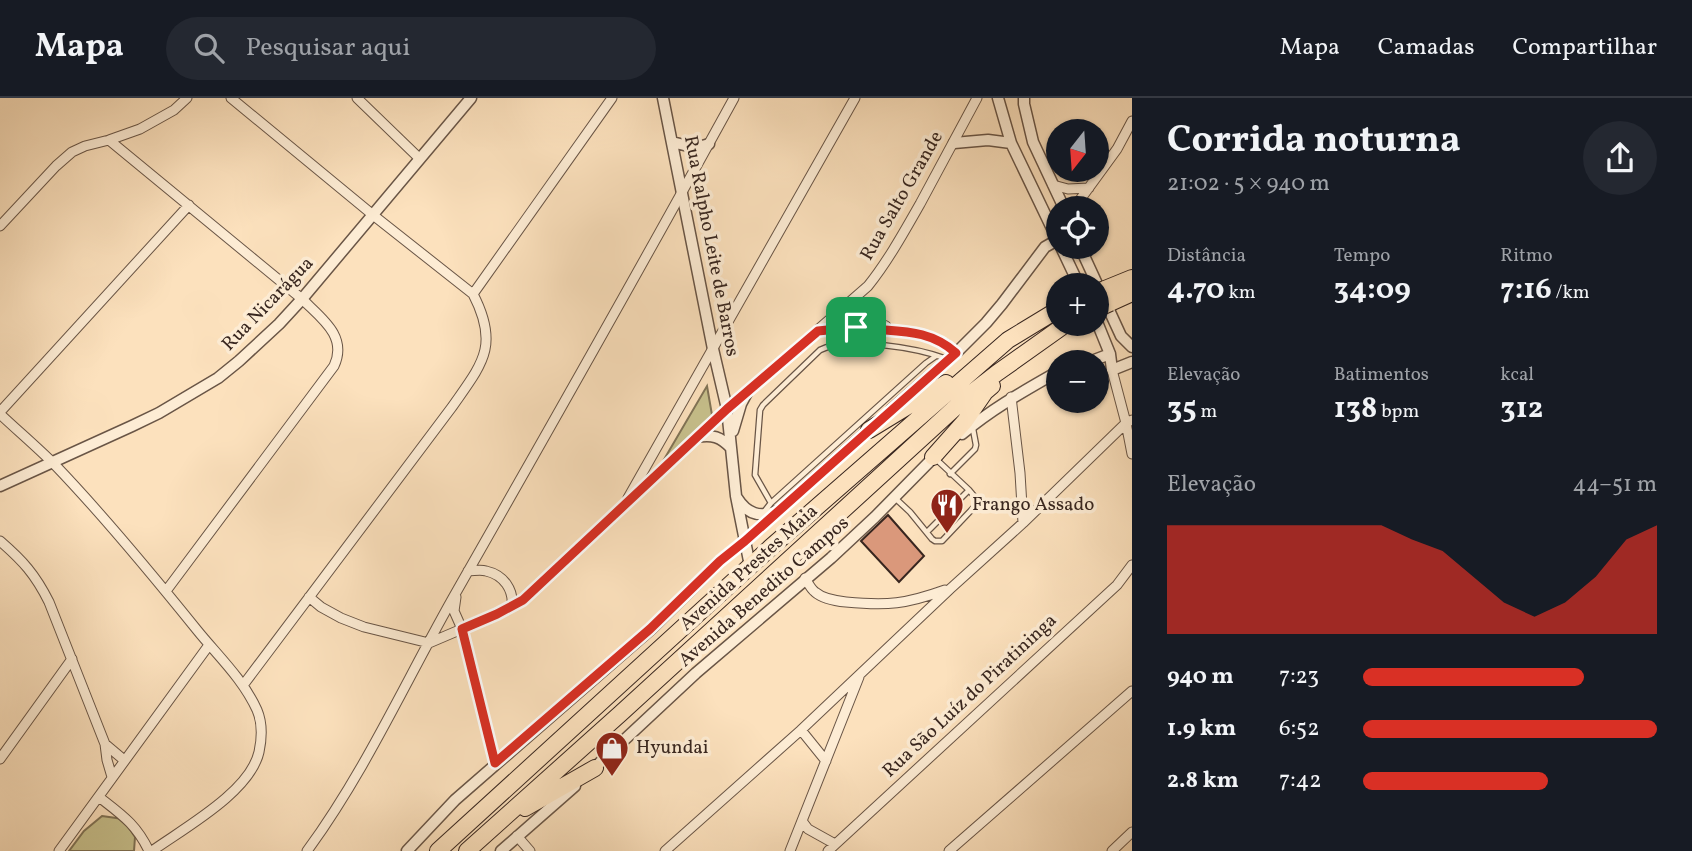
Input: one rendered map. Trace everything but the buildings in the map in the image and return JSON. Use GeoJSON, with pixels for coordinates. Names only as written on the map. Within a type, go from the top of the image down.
{"type":"FeatureCollection","features":[{"type":"Feature","properties":{"kind":"highway"},"geometry":{"type":"LineString","coordinates":[[1114,296],[1125,273],[1132,269]]}},
{"type":"Feature","properties":{"kind":"highway"},"geometry":{"type":"LineString","coordinates":[[1114,296],[1132,278]]}},
{"type":"Feature","properties":{"kind":"highway","name":"Avenida Prestes Maia"},"geometry":{"type":"LineString","coordinates":[[438,851],[750,566],[1009,340],[1046,317]]}},
{"type":"Feature","properties":{"kind":"highway","name":"Avenida Prestes Maia"},"geometry":{"type":"LineString","coordinates":[[467,851],[970,394],[1049,336]]}},
{"type":"Feature","properties":{"kind":"highway"},"geometry":{"type":"LineString","coordinates":[[869,430],[958,376],[1009,340]]}},
{"type":"Feature","properties":{"kind":"highway"},"geometry":{"type":"LineString","coordinates":[[933,457],[965,421],[985,392],[1024,354]]}},
{"type":"Feature","properties":{"kind":"highway"},"geometry":{"type":"LineString","coordinates":[[496,825],[595,768]]}},
{"type":"Feature","properties":{"kind":"street"},"geometry":{"type":"LineString","coordinates":[[0,226],[72,152],[141,129],[174,110],[187,98]]}},
{"type":"Feature","properties":{"kind":"street"},"geometry":{"type":"LineString","coordinates":[[231,98],[474,294],[483,312],[488,340],[477,371],[452,407],[244,684]]}},
{"type":"Feature","properties":{"kind":"street"},"geometry":{"type":"LineString","coordinates":[[357,98],[419,158]]}},
{"type":"Feature","properties":{"kind":"street","name":"Rua Nicarágua"},"geometry":{"type":"LineString","coordinates":[[0,486],[150,417],[218,377],[239,361],[302,299],[471,98]]}},
{"type":"Feature","properties":{"kind":"street"},"geometry":{"type":"LineString","coordinates":[[474,294],[612,98]]}},
{"type":"Feature","properties":{"kind":"street"},"geometry":{"type":"LineString","coordinates":[[607,107],[621,98]]}},
{"type":"Feature","properties":{"kind":"street","name":"Rua Ralpho Leite de Barros"},"geometry":{"type":"LineString","coordinates":[[663,98],[727,409],[736,496],[750,566]]}},
{"type":"Feature","properties":{"kind":"street"},"geometry":{"type":"LineString","coordinates":[[307,851],[360,770],[456,592],[734,98]]}},
{"type":"Feature","properties":{"kind":"street"},"geometry":{"type":"LineString","coordinates":[[623,507],[855,98]]}},
{"type":"Feature","properties":{"kind":"street","name":"Rua Salto Grande"},"geometry":{"type":"LineString","coordinates":[[429,643],[523,600],[727,409],[868,286],[884,267],[977,98]]}},
{"type":"Feature","properties":{"kind":"street"},"geometry":{"type":"LineString","coordinates":[[998,98],[1011,143],[1046,215]]}},
{"type":"Feature","properties":{"kind":"street"},"geometry":{"type":"LineString","coordinates":[[1024,98],[1033,142],[1058,196]]}},
{"type":"Feature","properties":{"kind":"street"},"geometry":{"type":"LineString","coordinates":[[1083,196],[1117,149],[1132,121]]}},
{"type":"Feature","properties":{"kind":"street"},"geometry":{"type":"LineString","coordinates":[[109,140],[302,299],[334,334],[338,344],[338,356],[334,366],[166,591]]}},
{"type":"Feature","properties":{"kind":"street"},"geometry":{"type":"LineString","coordinates":[[954,142],[988,140],[1011,143]]}},
{"type":"Feature","properties":{"kind":"street"},"geometry":{"type":"LineString","coordinates":[[672,142],[696,148],[709,144]]}},
{"type":"Feature","properties":{"kind":"street"},"geometry":{"type":"LineString","coordinates":[[1053,185],[1068,189],[1089,188]]}},
{"type":"Feature","properties":{"kind":"street"},"geometry":{"type":"LineString","coordinates":[[99,797],[141,833],[151,851],[213,808],[248,776],[259,755],[262,734],[258,713],[244,684],[117,532],[53,463],[0,413],[189,205]]}},
{"type":"Feature","properties":{"kind":"street"},"geometry":{"type":"LineString","coordinates":[[407,851],[455,800],[650,629],[720,561],[745,541],[775,507],[869,430],[952,356],[1002,304],[1046,247]]}},
{"type":"Feature","properties":{"kind":"street"},"geometry":{"type":"LineString","coordinates":[[1086,259],[1121,336],[1132,347]]}},
{"type":"Feature","properties":{"kind":"street"},"geometry":{"type":"LineString","coordinates":[[854,299],[865,317],[894,330]]}},
{"type":"Feature","properties":{"kind":"street"},"geometry":{"type":"LineString","coordinates":[[840,311],[856,327]]}},
{"type":"Feature","properties":{"kind":"street"},"geometry":{"type":"LineString","coordinates":[[818,331],[856,327],[894,330],[933,338],[946,344],[952,356]]}},
{"type":"Feature","properties":{"kind":"street"},"geometry":{"type":"LineString","coordinates":[[1103,336],[1110,354],[1122,408],[1129,422],[1132,454]]}},
{"type":"Feature","properties":{"kind":"street"},"geometry":{"type":"LineString","coordinates":[[1110,354],[1121,336]]}},
{"type":"Feature","properties":{"kind":"street"},"geometry":{"type":"LineString","coordinates":[[1112,370],[1132,362]]}},
{"type":"Feature","properties":{"kind":"street","name":"Avenida Benedito Campos"},"geometry":{"type":"LineString","coordinates":[[501,851],[696,673],[831,558],[933,457],[986,414],[1046,378]]}},
{"type":"Feature","properties":{"kind":"street"},"geometry":{"type":"LineString","coordinates":[[731,448],[736,418],[748,391]]}},
{"type":"Feature","properties":{"kind":"street"},"geometry":{"type":"LineString","coordinates":[[1012,397],[1023,523]]}},
{"type":"Feature","properties":{"kind":"street"},"geometry":{"type":"LineString","coordinates":[[1122,408],[1132,413]]}},
{"type":"Feature","properties":{"kind":"street"},"geometry":{"type":"LineString","coordinates":[[665,851],[801,730],[1129,422]]}},
{"type":"Feature","properties":{"kind":"street"},"geometry":{"type":"LineString","coordinates":[[697,437],[705,435],[720,438],[731,448]]}},
{"type":"Feature","properties":{"kind":"street"},"geometry":{"type":"LineString","coordinates":[[736,496],[744,508],[761,515],[773,513],[775,507]]}},
{"type":"Feature","properties":{"kind":"street"},"geometry":{"type":"LineString","coordinates":[[0,541],[23,561],[50,602],[105,744],[112,777]]}},
{"type":"Feature","properties":{"kind":"street","name":"Rua São Luíz do Piratininga"},"geometry":{"type":"LineString","coordinates":[[832,848],[1117,585],[1132,565]]}},
{"type":"Feature","properties":{"kind":"street"},"geometry":{"type":"LineString","coordinates":[[468,571],[487,571],[496,575],[512,591],[512,607]]}},
{"type":"Feature","properties":{"kind":"street"},"geometry":{"type":"LineString","coordinates":[[805,578],[813,591],[822,596],[877,604],[918,600],[950,589]]}},
{"type":"Feature","properties":{"kind":"street"},"geometry":{"type":"LineString","coordinates":[[456,592],[454,611],[462,629],[495,763]]}},
{"type":"Feature","properties":{"kind":"street"},"geometry":{"type":"LineString","coordinates":[[309,597],[341,618],[364,627],[429,643]]}},
{"type":"Feature","properties":{"kind":"street"},"geometry":{"type":"LineString","coordinates":[[59,851],[209,645]]}},
{"type":"Feature","properties":{"kind":"street"},"geometry":{"type":"LineString","coordinates":[[0,759],[72,659]]}},
{"type":"Feature","properties":{"kind":"street"},"geometry":{"type":"LineString","coordinates":[[790,851],[861,673]]}},
{"type":"Feature","properties":{"kind":"street"},"geometry":{"type":"LineString","coordinates":[[949,851],[1132,691]]}},
{"type":"Feature","properties":{"kind":"street"},"geometry":{"type":"LineString","coordinates":[[801,730],[826,761]]}},
{"type":"Feature","properties":{"kind":"street"},"geometry":{"type":"LineString","coordinates":[[105,744],[124,760]]}},
{"type":"Feature","properties":{"kind":"street"},"geometry":{"type":"LineString","coordinates":[[802,821],[832,848]]}},
{"type":"Feature","properties":{"kind":"street"},"geometry":{"type":"LineString","coordinates":[[1112,851],[1132,832]]}},
{"type":"Feature","properties":{"kind":"street"},"geometry":{"type":"LineString","coordinates":[[517,836],[530,851]]}},
{"type":"Feature","properties":{"kind":"lane"},"geometry":{"type":"LineString","coordinates":[[937,355],[824,454],[775,507],[755,475],[760,410],[820,350],[829,345],[840,344],[894,346],[952,356]]}},
{"type":"Feature","properties":{"kind":"lane"},"geometry":{"type":"LineString","coordinates":[[950,474],[975,449],[972,425]]}},
{"type":"Feature","properties":{"kind":"lane"},"geometry":{"type":"LineString","coordinates":[[894,497],[935,541],[942,541],[977,505],[978,500],[933,457]]}},
{"type":"Feature","properties":{"kind":"lane"},"geometry":{"type":"LineString","coordinates":[[927,532],[969,490]]}},
{"type":"Feature","properties":{"kind":"shaded area"},"geometry":{"type":"Polygon","coordinates":[[[707,386],[712,415],[659,468],[707,386]]]}},
{"type":"Feature","properties":{"kind":"shaded area"},"geometry":{"type":"Polygon","coordinates":[[[102,816],[123,819],[135,837],[134,851],[69,851],[84,831],[102,816]]]}},
{"type":"Feature","properties":{"kind":"place","name":"Frango Assado"},"geometry":{"type":"Point","coordinates":[947,535]}},
{"type":"Feature","properties":{"kind":"place","name":"Hyundai"},"geometry":{"type":"Point","coordinates":[612,778]}},
{"type":"Feature","properties":{"kind":"route"},"geometry":{"type":"LineString","coordinates":[[856,327],[918,334],[946,344],[956,353],[720,561],[650,629],[495,763],[462,629],[523,600],[727,409],[818,331],[856,327]]}}]}
